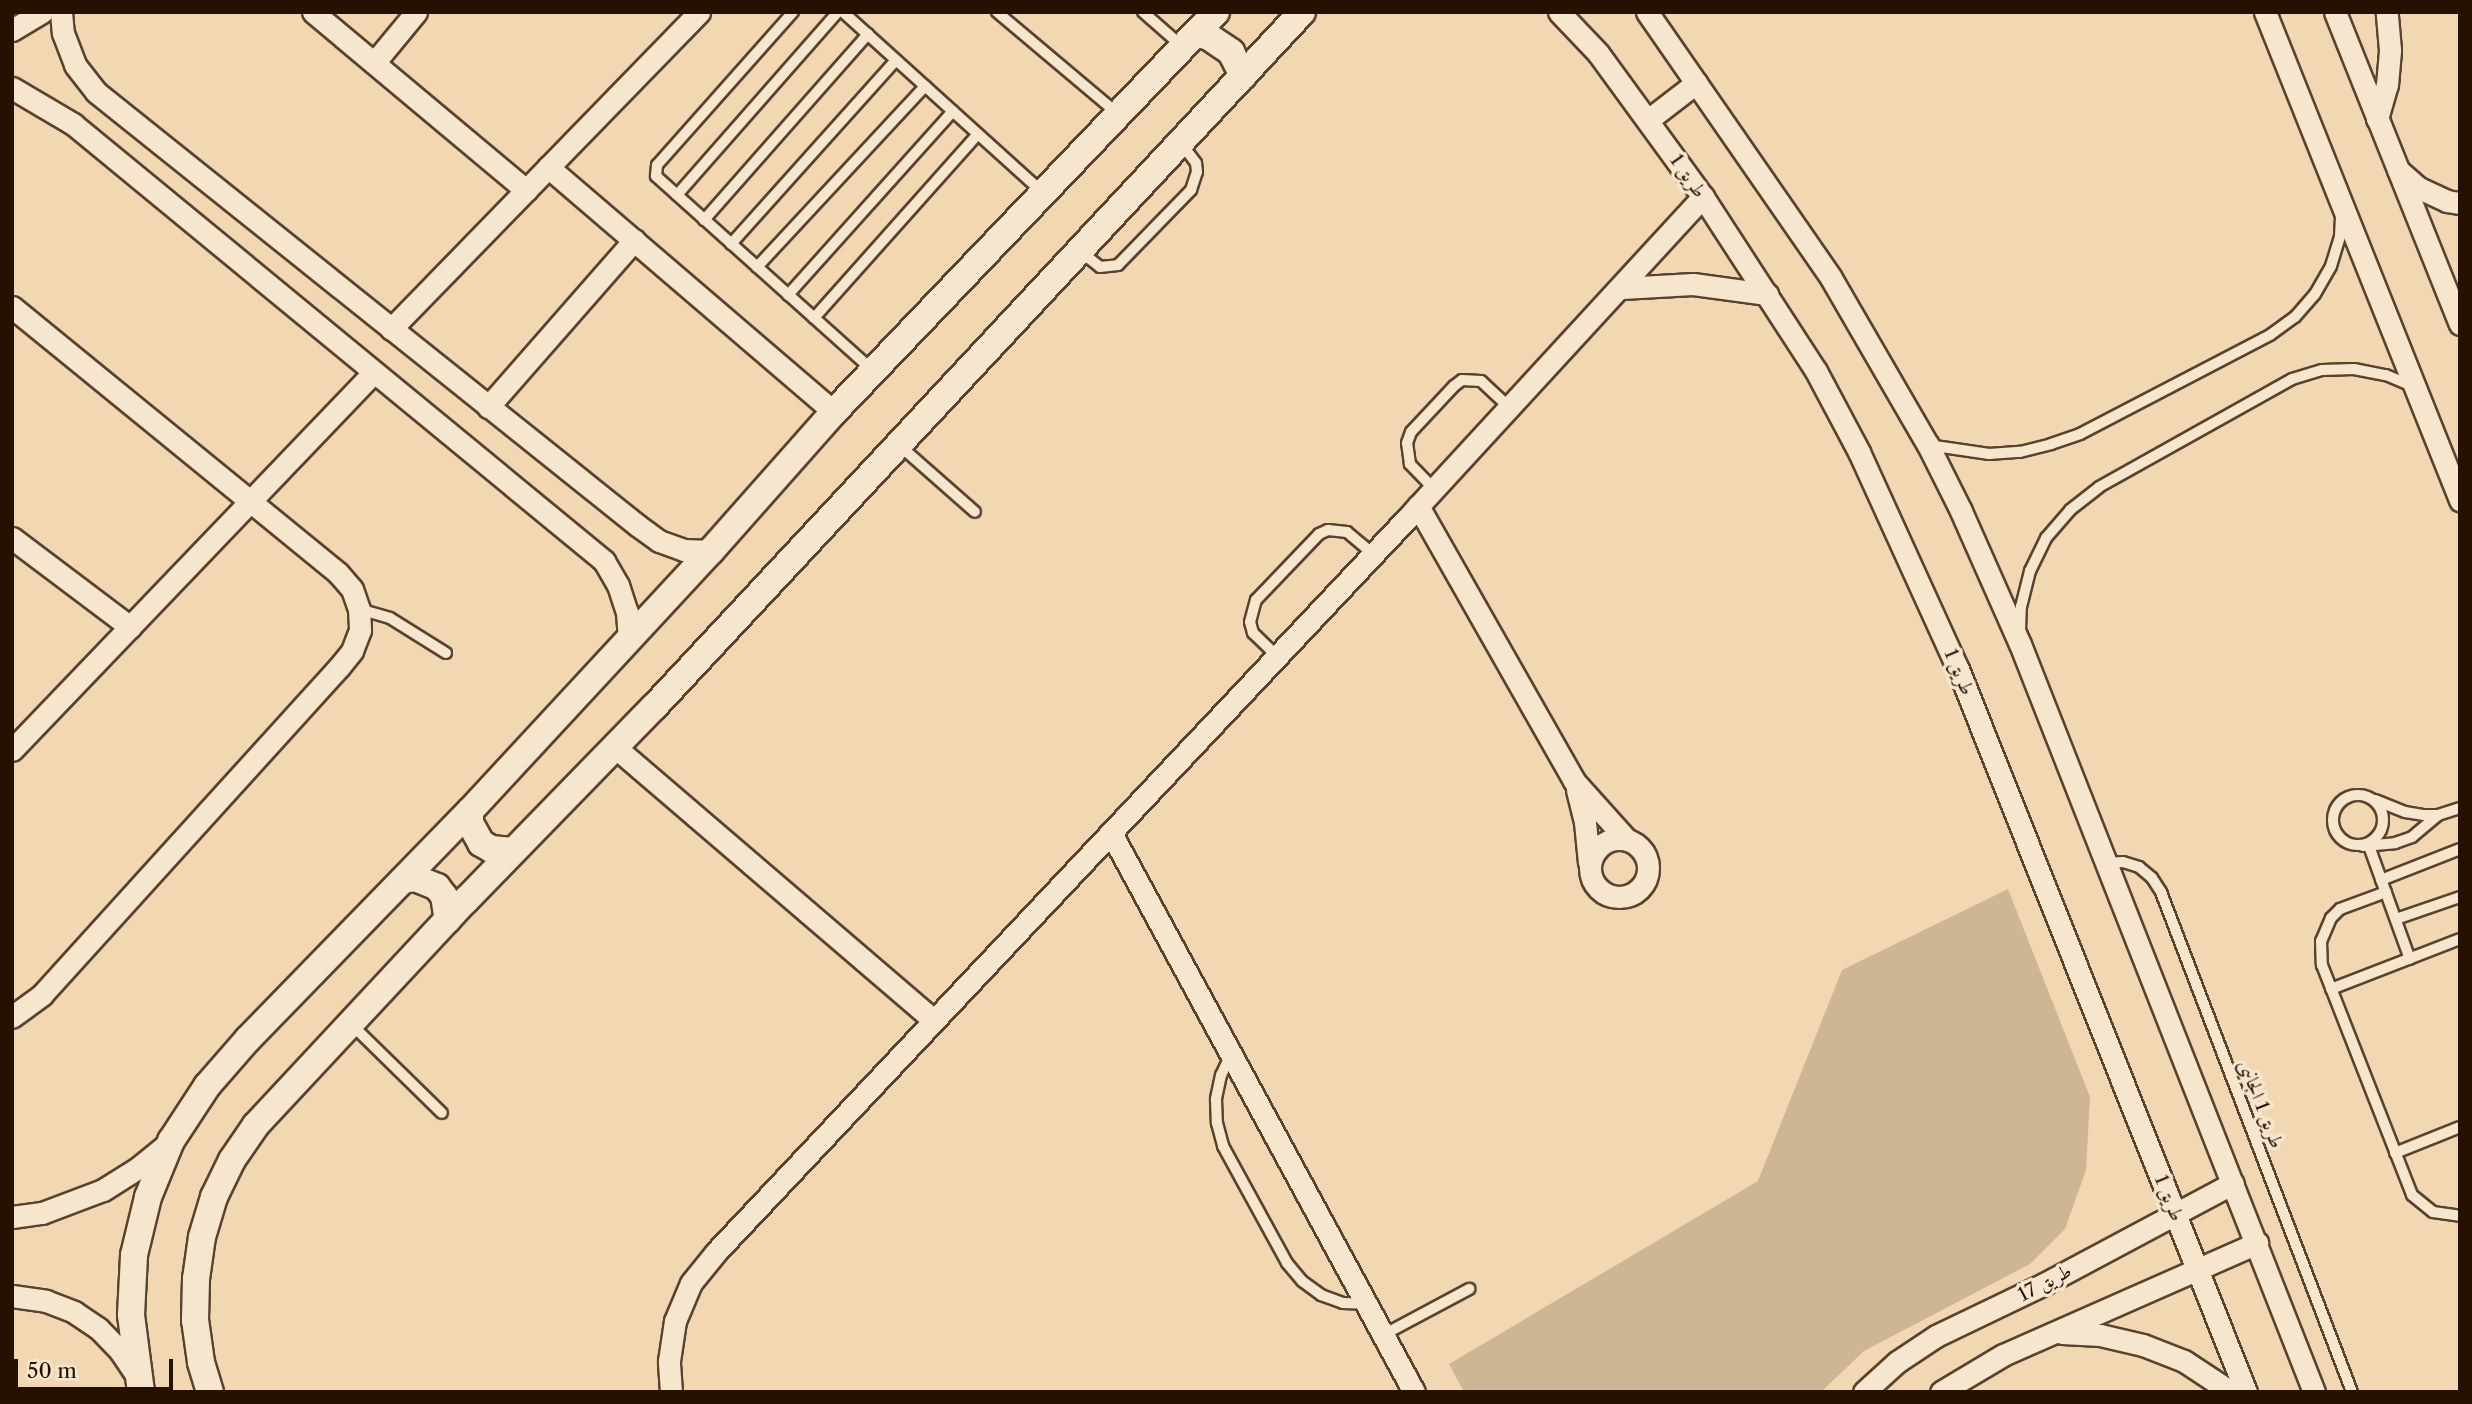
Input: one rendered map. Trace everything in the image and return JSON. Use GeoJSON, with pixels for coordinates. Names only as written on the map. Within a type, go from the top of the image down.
{"type":"FeatureCollection","features":[{"type":"Feature","properties":{"kind":"street"},"geometry":{"type":"LineString","coordinates":[[12,30],[42,12]]}},
{"type":"Feature","properties":{"kind":"street"},"geometry":{"type":"LineString","coordinates":[[61,12],[62,33],[75,65],[96,92],[659,541],[684,550],[712,551]]}},
{"type":"Feature","properties":{"kind":"street"},"geometry":{"type":"LineString","coordinates":[[313,12],[526,190]]}},
{"type":"Feature","properties":{"kind":"street"},"geometry":{"type":"LineString","coordinates":[[374,63],[415,12]]}},
{"type":"Feature","properties":{"kind":"street"},"geometry":{"type":"LineString","coordinates":[[391,329],[699,12]]}},
{"type":"Feature","properties":{"kind":"street"},"geometry":{"type":"LineString","coordinates":[[139,1384],[131,1315],[134,1255],[148,1196],[171,1141],[207,1086],[248,1039],[470,811],[712,551],[834,412],[1216,12]]}},
{"type":"Feature","properties":{"kind":"street"},"geometry":{"type":"LineString","coordinates":[[210,1392],[201,1362],[195,1320],[196,1279],[202,1237],[214,1197],[232,1160],[256,1125],[513,850],[615,747],[1302,12]]}},
{"type":"Feature","properties":{"kind":"street","name":"طريق 1"},"geometry":{"type":"LineString","coordinates":[[1559,12],[1598,53],[1703,197],[1816,371],[1859,452],[1931,609],[2246,1392]]}},
{"type":"Feature","properties":{"kind":"street"},"geometry":{"type":"LineString","coordinates":[[1647,12],[1830,278],[1928,445],[2020,644],[2314,1392]]}},
{"type":"Feature","properties":{"kind":"street"},"geometry":{"type":"LineString","coordinates":[[2265,12],[2460,500]]}},
{"type":"Feature","properties":{"kind":"street"},"geometry":{"type":"LineString","coordinates":[[2335,12],[2460,324]]}},
{"type":"Feature","properties":{"kind":"street"},"geometry":{"type":"LineString","coordinates":[[2377,119],[2387,85],[2390,50],[2387,12]]}},
{"type":"Feature","properties":{"kind":"street"},"geometry":{"type":"LineString","coordinates":[[1190,40],[1209,37],[1231,52],[1243,76]]}},
{"type":"Feature","properties":{"kind":"street"},"geometry":{"type":"LineString","coordinates":[[1648,120],[1696,83]]}},
{"type":"Feature","properties":{"kind":"street"},"geometry":{"type":"LineString","coordinates":[[12,88],[73,124],[604,561],[618,585],[627,612],[629,640]]}},
{"type":"Feature","properties":{"kind":"street"},"geometry":{"type":"LineString","coordinates":[[548,167],[834,412]]}},
{"type":"Feature","properties":{"kind":"street"},"geometry":{"type":"LineString","coordinates":[[2396,169],[2419,188],[2447,201],[2460,203]]}},
{"type":"Feature","properties":{"kind":"street"},"geometry":{"type":"LineString","coordinates":[[671,1392],[670,1361],[675,1321],[691,1283],[717,1251],[1510,408],[1703,197]]}},
{"type":"Feature","properties":{"kind":"street"},"geometry":{"type":"LineString","coordinates":[[488,407],[634,240]]}},
{"type":"Feature","properties":{"kind":"street"},"geometry":{"type":"LineString","coordinates":[[1622,288],[1693,284],[1767,294]]}},
{"type":"Feature","properties":{"kind":"street"},"geometry":{"type":"LineString","coordinates":[[12,307],[338,573],[352,589],[359,609],[360,630],[352,650],[339,667],[42,995],[12,1017]]}},
{"type":"Feature","properties":{"kind":"street"},"geometry":{"type":"LineString","coordinates":[[12,751],[374,372]]}},
{"type":"Feature","properties":{"kind":"street"},"geometry":{"type":"LineString","coordinates":[[1418,506],[1574,781],[1627,839],[1641,848],[1648,869],[1639,889],[1629,895],[1618,897],[1598,888],[1590,872],[1585,822],[1574,781]]}},
{"type":"Feature","properties":{"kind":"street"},"geometry":{"type":"LineString","coordinates":[[12,538],[130,627]]}},
{"type":"Feature","properties":{"kind":"street"},"geometry":{"type":"LineString","coordinates":[[615,747],[934,1020]]}},
{"type":"Feature","properties":{"kind":"street"},"geometry":{"type":"LineString","coordinates":[[470,811],[474,834],[481,843],[491,849],[513,850]]}},
{"type":"Feature","properties":{"kind":"street"},"geometry":{"type":"LineString","coordinates":[[1111,833],[1412,1391]]}},
{"type":"Feature","properties":{"kind":"street"},"geometry":{"type":"LineString","coordinates":[[1589,863],[1594,852],[1603,843],[1627,839]]}},
{"type":"Feature","properties":{"kind":"street"},"geometry":{"type":"LineString","coordinates":[[404,880],[415,878],[437,887],[444,897],[448,919]]}},
{"type":"Feature","properties":{"kind":"street"},"geometry":{"type":"LineString","coordinates":[[12,1217],[42,1213],[103,1190],[138,1168],[171,1141]]}},
{"type":"Feature","properties":{"kind":"street","name":"طريق 17"},"geometry":{"type":"LineString","coordinates":[[1864,1392],[1897,1362],[1936,1336],[2044,1284],[2233,1183]]}},
{"type":"Feature","properties":{"kind":"street"},"geometry":{"type":"LineString","coordinates":[[1941,1392],[2003,1355],[2257,1242]]}},
{"type":"Feature","properties":{"kind":"street"},"geometry":{"type":"LineString","coordinates":[[12,1296],[46,1301],[74,1312],[113,1343],[139,1384]]}},
{"type":"Feature","properties":{"kind":"street"},"geometry":{"type":"LineString","coordinates":[[2056,1333],[2100,1335],[2143,1345],[2184,1361],[2231,1392]]}},
{"type":"Feature","properties":{"kind":"lane"},"geometry":{"type":"LineString","coordinates":[[793,12],[657,165],[656,176],[873,371]]}},
{"type":"Feature","properties":{"kind":"lane"},"geometry":{"type":"LineString","coordinates":[[677,195],[841,12],[1043,193]]}},
{"type":"Feature","properties":{"kind":"lane"},"geometry":{"type":"LineString","coordinates":[[997,12],[1119,114]]}},
{"type":"Feature","properties":{"kind":"lane"},"geometry":{"type":"LineString","coordinates":[[1143,12],[1190,40]]}},
{"type":"Feature","properties":{"kind":"lane"},"geometry":{"type":"LineString","coordinates":[[704,220],[867,34]]}},
{"type":"Feature","properties":{"kind":"lane"},"geometry":{"type":"LineString","coordinates":[[732,244],[897,60]]}},
{"type":"Feature","properties":{"kind":"lane"},"geometry":{"type":"LineString","coordinates":[[757,267],[925,86]]}},
{"type":"Feature","properties":{"kind":"lane"},"geometry":{"type":"LineString","coordinates":[[788,295],[953,111]]}},
{"type":"Feature","properties":{"kind":"lane"},"geometry":{"type":"LineString","coordinates":[[814,318],[978,134]]}},
{"type":"Feature","properties":{"kind":"lane"},"geometry":{"type":"LineString","coordinates":[[1079,250],[1100,267],[1118,265],[1191,190],[1197,173],[1192,154],[1180,142]]}},
{"type":"Feature","properties":{"kind":"lane"},"geometry":{"type":"LineString","coordinates":[[1928,445],[1989,454],[2020,452],[2051,444],[2080,434],[2270,335],[2295,317],[2315,294],[2331,266],[2340,236],[2342,205]]}},
{"type":"Feature","properties":{"kind":"lane"},"geometry":{"type":"LineString","coordinates":[[2020,644],[2021,607],[2027,583],[2046,538],[2070,510],[2099,487],[2292,379],[2322,370],[2354,369],[2386,375],[2415,388]]}},
{"type":"Feature","properties":{"kind":"lane"},"geometry":{"type":"LineString","coordinates":[[1434,489],[1410,464],[1407,443],[1410,432],[1462,380],[1471,378],[1481,381],[1510,408]]}},
{"type":"Feature","properties":{"kind":"lane"},"geometry":{"type":"LineString","coordinates":[[897,443],[975,512]]}},
{"type":"Feature","properties":{"kind":"lane"},"geometry":{"type":"LineString","coordinates":[[1277,656],[1253,633],[1250,622],[1256,600],[1319,534],[1328,530],[1347,532],[1373,554]]}},
{"type":"Feature","properties":{"kind":"lane"},"geometry":{"type":"LineString","coordinates":[[359,609],[390,618],[446,653]]}},
{"type":"Feature","properties":{"kind":"lane"},"geometry":{"type":"LineString","coordinates":[[2438,815],[2412,837],[2395,843],[2364,846],[2344,841],[2334,826],[2333,818],[2340,802],[2356,795],[2406,813],[2438,815],[2460,808]]}},
{"type":"Feature","properties":{"kind":"lane"},"geometry":{"type":"LineString","coordinates":[[2364,846],[2376,838],[2383,822],[2382,813],[2373,799]]}},
{"type":"Feature","properties":{"kind":"lane"},"geometry":{"type":"LineString","coordinates":[[2364,846],[2386,892],[2410,959]]}},
{"type":"Feature","properties":{"kind":"lane"},"geometry":{"type":"LineString","coordinates":[[2381,880],[2460,849]]}},
{"type":"Feature","properties":{"kind":"lane","name":"طريق 1 الجانيى"},"geometry":{"type":"LineString","coordinates":[[2106,863],[2123,862],[2139,867],[2152,878],[2161,892],[2352,1392]]}},
{"type":"Feature","properties":{"kind":"lane"},"geometry":{"type":"LineString","coordinates":[[2386,892],[2340,909],[2324,929],[2319,953],[2412,1195],[2421,1205],[2446,1216],[2460,1216]]}},
{"type":"Feature","properties":{"kind":"lane"},"geometry":{"type":"LineString","coordinates":[[2396,919],[2460,897]]}},
{"type":"Feature","properties":{"kind":"lane"},"geometry":{"type":"LineString","coordinates":[[2331,989],[2460,939]]}},
{"type":"Feature","properties":{"kind":"lane"},"geometry":{"type":"LineString","coordinates":[[351,1024],[442,1113]]}},
{"type":"Feature","properties":{"kind":"lane"},"geometry":{"type":"LineString","coordinates":[[1231,1054],[1218,1087],[1217,1123],[1223,1146],[1242,1181],[1287,1263],[1302,1282],[1321,1295],[1343,1303],[1367,1304]]}},
{"type":"Feature","properties":{"kind":"lane"},"geometry":{"type":"LineString","coordinates":[[2395,1153],[2460,1127]]}},
{"type":"Feature","properties":{"kind":"lane"},"geometry":{"type":"LineString","coordinates":[[1383,1335],[1469,1289]]}},
{"type":"Feature","properties":{"kind":"shaded area"},"geometry":{"type":"Polygon","coordinates":[[[2008,889],[2090,1097],[2086,1170],[2065,1229],[2030,1264],[1864,1351],[1821,1392],[1464,1392],[1449,1364],[1758,1181],[1842,970],[2008,889]]]}}]}
